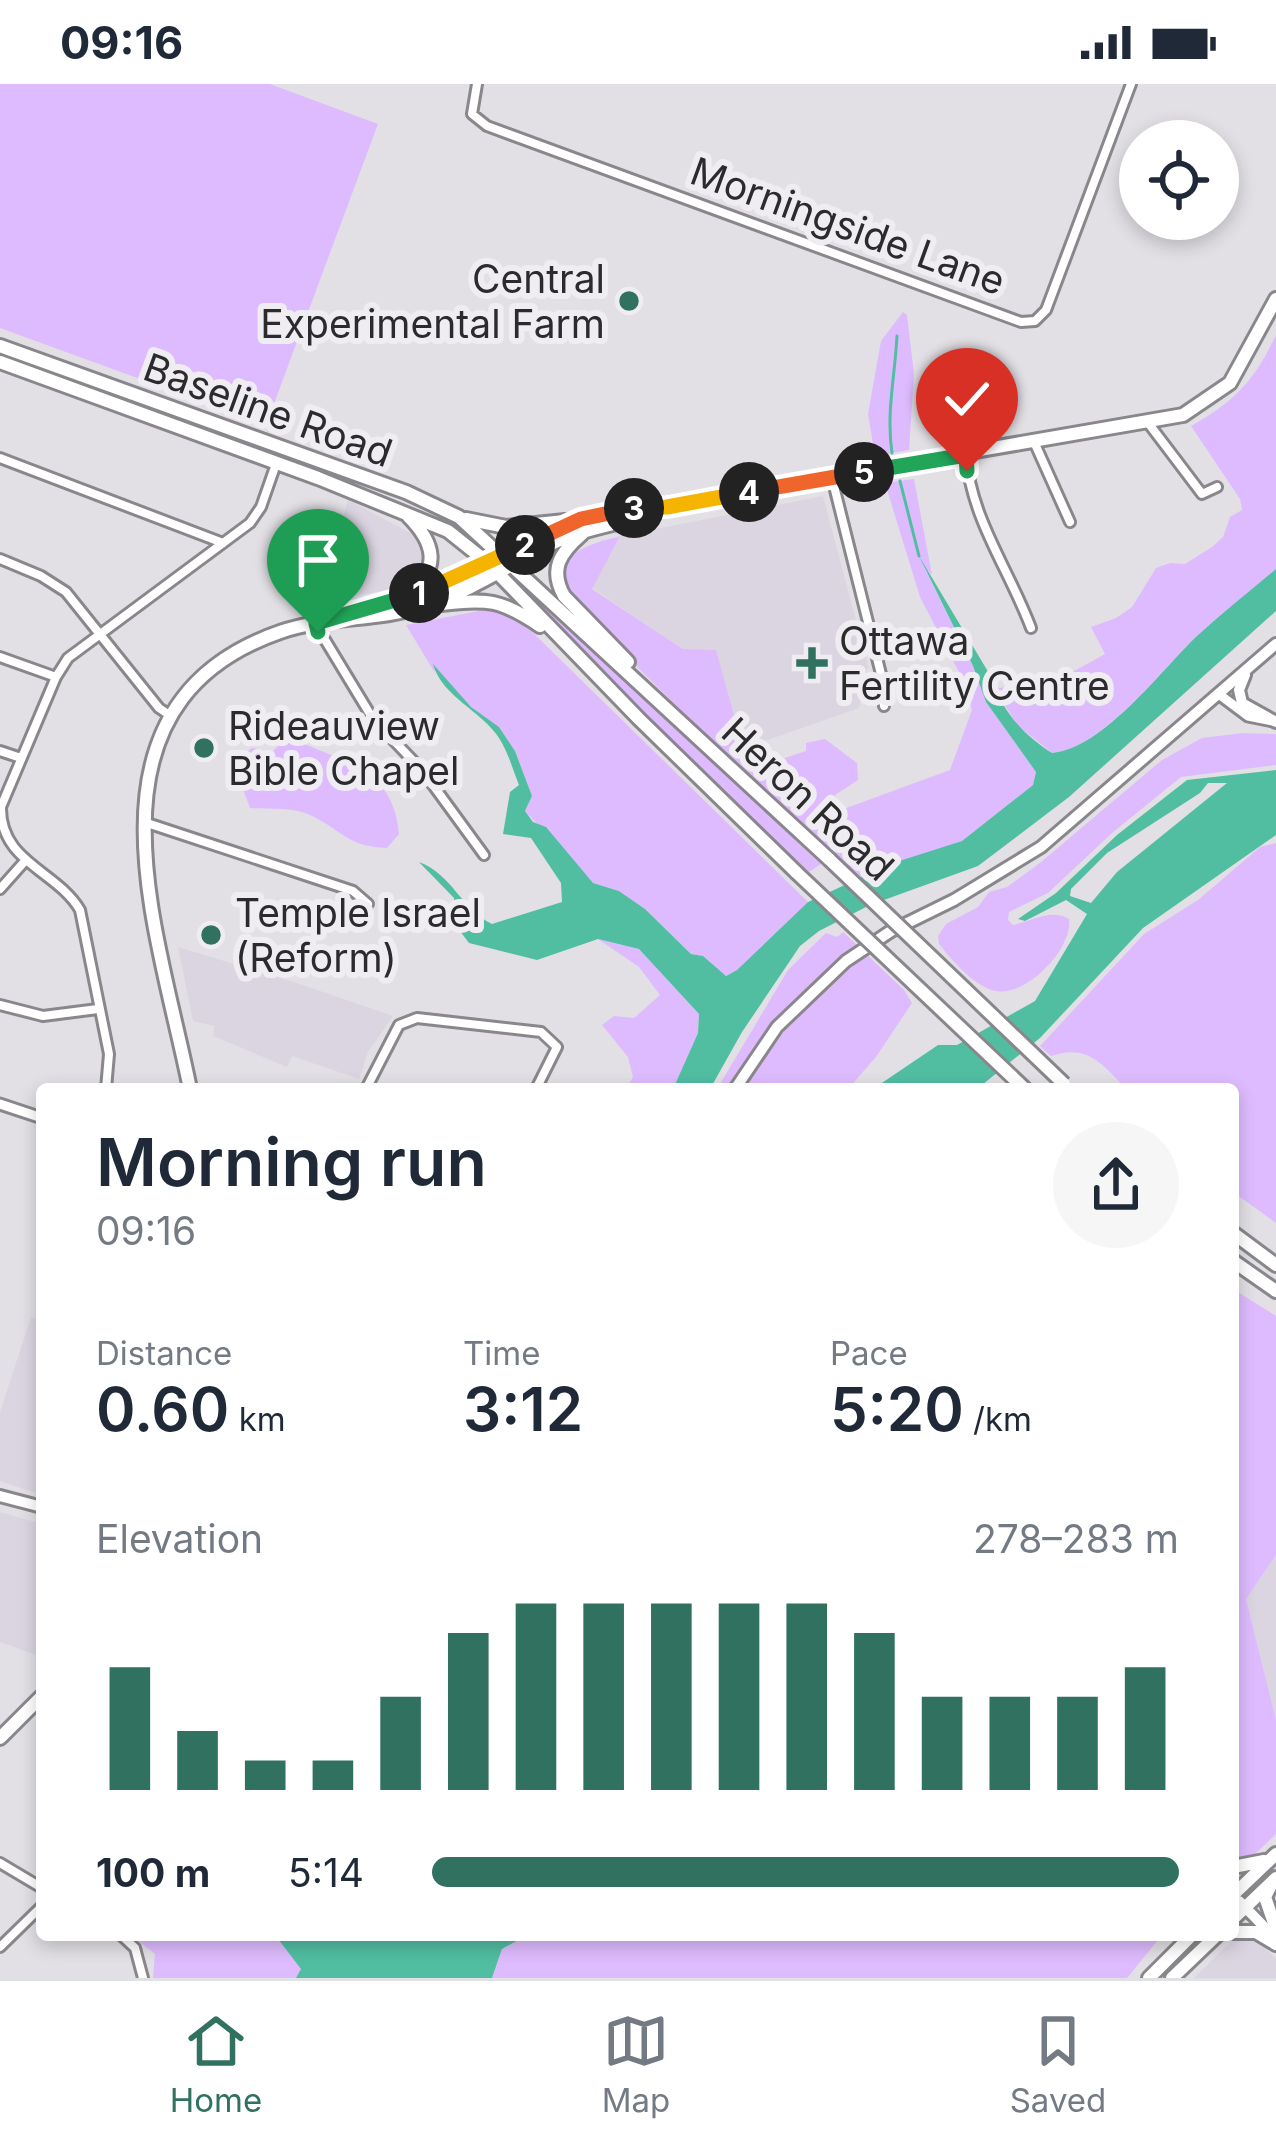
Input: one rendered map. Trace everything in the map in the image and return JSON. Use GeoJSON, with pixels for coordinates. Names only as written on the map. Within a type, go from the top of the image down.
{"type":"FeatureCollection","features":[{"type":"Feature","properties":{"kind":"main road"},"geometry":{"type":"LineString","coordinates":[[459,517],[506,527],[584,524],[1171,419],[1194,411],[1230,383],[1276,299]]}},
{"type":"Feature","properties":{"kind":"main road","name":"Baseline Road"},"geometry":{"type":"LineString","coordinates":[[0,346],[388,485],[459,517],[507,560]]}},
{"type":"Feature","properties":{"kind":"main road","name":"Baseline Road"},"geometry":{"type":"LineString","coordinates":[[0,362],[403,510],[448,531],[492,568]]}},
{"type":"Feature","properties":{"kind":"main road"},"geometry":{"type":"LineString","coordinates":[[398,600],[423,581],[432,556],[428,538],[403,510]]}},
{"type":"Feature","properties":{"kind":"main road"},"geometry":{"type":"LineString","coordinates":[[427,606],[507,560],[584,524]]}},
{"type":"Feature","properties":{"kind":"main road"},"geometry":{"type":"LineString","coordinates":[[584,524],[558,560],[560,590],[674,715]]}},
{"type":"Feature","properties":{"kind":"main road","name":"Heron Road"},"geometry":{"type":"LineString","coordinates":[[507,560],[1064,1083]]}},
{"type":"Feature","properties":{"kind":"main road"},"geometry":{"type":"LineString","coordinates":[[379,610],[492,568]]}},
{"type":"Feature","properties":{"kind":"main road","name":"Heron Road"},"geometry":{"type":"LineString","coordinates":[[492,568],[797,873],[1018,1083]]}},
{"type":"Feature","properties":{"kind":"main road"},"geometry":{"type":"LineString","coordinates":[[189,1083],[145,864],[142,822],[149,767],[171,716],[226,660],[281,632],[379,610],[484,600],[505,604],[566,644]]}},
{"type":"Feature","properties":{"kind":"main road"},"geometry":{"type":"LineString","coordinates":[[739,1083],[777,1027],[846,961],[1041,847],[1276,644]]}},
{"type":"Feature","properties":{"kind":"main road"},"geometry":{"type":"LineString","coordinates":[[1256,662],[1240,685],[1240,699],[1250,710],[1276,722]]}},
{"type":"Feature","properties":{"kind":"main road"},"geometry":{"type":"LineString","coordinates":[[1239,1237],[1276,1265]]}},
{"type":"Feature","properties":{"kind":"main road"},"geometry":{"type":"LineString","coordinates":[[1239,1265],[1276,1291]]}},
{"type":"Feature","properties":{"kind":"main road"},"geometry":{"type":"LineString","coordinates":[[0,1496],[36,1505]]}},
{"type":"Feature","properties":{"kind":"main road"},"geometry":{"type":"LineString","coordinates":[[0,1738],[36,1702]]}},
{"type":"Feature","properties":{"kind":"main road"},"geometry":{"type":"LineString","coordinates":[[1239,1867],[1250,1867],[1276,1854]]}},
{"type":"Feature","properties":{"kind":"main road"},"geometry":{"type":"LineString","coordinates":[[1239,1889],[1276,1854]]}},
{"type":"Feature","properties":{"kind":"main road"},"geometry":{"type":"LineString","coordinates":[[1239,1913],[1275,1879]]}},
{"type":"Feature","properties":{"kind":"main road"},"geometry":{"type":"LineString","coordinates":[[1275,1879],[1265,1897],[1276,1929]]}},
{"type":"Feature","properties":{"kind":"main road"},"geometry":{"type":"LineString","coordinates":[[1239,1901],[1276,1941]]}},
{"type":"Feature","properties":{"kind":"main road"},"geometry":{"type":"LineString","coordinates":[[1239,1932],[1256,1932],[1276,1941]]}},
{"type":"Feature","properties":{"kind":"main road"},"geometry":{"type":"LineString","coordinates":[[1149,1978],[1185,1941]]}},
{"type":"Feature","properties":{"kind":"main road"},"geometry":{"type":"LineString","coordinates":[[1172,1978],[1213,1941]]}},
{"type":"Feature","properties":{"kind":"street","name":"Morningside Lane"},"geometry":{"type":"LineString","coordinates":[[477,84],[472,114],[487,126],[1021,322],[1035,321],[1046,310],[1131,84]]}},
{"type":"Feature","properties":{"kind":"street"},"geometry":{"type":"LineString","coordinates":[[1164,444],[1171,419]]}},
{"type":"Feature","properties":{"kind":"street"},"geometry":{"type":"LineString","coordinates":[[1149,424],[1202,494],[1216,487]]}},
{"type":"Feature","properties":{"kind":"street"},"geometry":{"type":"LineString","coordinates":[[1036,444],[1070,522]]}},
{"type":"Feature","properties":{"kind":"street"},"geometry":{"type":"LineString","coordinates":[[966,455],[979,521],[1016,588],[1031,628]]}},
{"type":"Feature","properties":{"kind":"street"},"geometry":{"type":"LineString","coordinates":[[0,458],[223,543]]}},
{"type":"Feature","properties":{"kind":"street"},"geometry":{"type":"LineString","coordinates":[[107,1083],[109,1054],[80,910],[71,895],[8,842],[1,807],[68,658],[250,523],[266,496],[277,462]]}},
{"type":"Feature","properties":{"kind":"street"},"geometry":{"type":"LineString","coordinates":[[832,478],[884,706]]}},
{"type":"Feature","properties":{"kind":"street"},"geometry":{"type":"LineString","coordinates":[[0,559],[65,592],[171,716]]}},
{"type":"Feature","properties":{"kind":"street"},"geometry":{"type":"LineString","coordinates":[[318,623],[319,634],[374,719],[422,770],[484,855]]}},
{"type":"Feature","properties":{"kind":"street"},"geometry":{"type":"LineString","coordinates":[[0,657],[56,677]]}},
{"type":"Feature","properties":{"kind":"street"},"geometry":{"type":"LineString","coordinates":[[1220,695],[1248,716],[1276,722]]}},
{"type":"Feature","properties":{"kind":"street"},"geometry":{"type":"LineString","coordinates":[[0,751],[21,758]]}},
{"type":"Feature","properties":{"kind":"street"},"geometry":{"type":"LineString","coordinates":[[142,822],[353,891],[368,904]]}},
{"type":"Feature","properties":{"kind":"street"},"geometry":{"type":"LineString","coordinates":[[0,890],[25,861]]}},
{"type":"Feature","properties":{"kind":"street"},"geometry":{"type":"LineString","coordinates":[[0,1005],[43,1016],[98,1009]]}},
{"type":"Feature","properties":{"kind":"street"},"geometry":{"type":"LineString","coordinates":[[369,1083],[399,1025],[417,1018],[542,1032],[557,1047],[539,1083]]}},
{"type":"Feature","properties":{"kind":"street"},"geometry":{"type":"LineString","coordinates":[[0,1104],[36,1116]]}},
{"type":"Feature","properties":{"kind":"street"},"geometry":{"type":"LineString","coordinates":[[0,1862],[36,1884]]}},
{"type":"Feature","properties":{"kind":"street"},"geometry":{"type":"LineString","coordinates":[[0,1947],[36,1912]]}},
{"type":"Feature","properties":{"kind":"street"},"geometry":{"type":"LineString","coordinates":[[127,1941],[135,1948],[143,1978]]}},
{"type":"Feature","properties":{"kind":"shaded area"},"geometry":{"type":"Polygon","coordinates":[[[0,84],[270,84],[378,124],[266,425],[0,328],[0,84]]]}},
{"type":"Feature","properties":{"kind":"shaded area"},"geometry":{"type":"Polygon","coordinates":[[[903,312],[914,374],[909,450],[875,456],[868,414],[881,341],[903,312]]]}},
{"type":"Feature","properties":{"kind":"shaded area"},"geometry":{"type":"Polygon","coordinates":[[[1276,335],[1276,569],[1197,636],[1111,723],[1071,748],[1052,753],[1017,725],[995,689],[1024,683],[1045,687],[1105,654],[1091,627],[1132,607],[1156,568],[1185,564],[1223,537],[1230,517],[1242,510],[1240,499],[1191,426],[1242,388],[1276,335]]]}},
{"type":"Feature","properties":{"kind":"shaded area"},"geometry":{"type":"Polygon","coordinates":[[[914,479],[932,575],[923,565],[986,702],[1036,772],[1033,785],[962,841],[861,877],[648,677],[575,598],[564,576],[576,553],[620,536],[592,589],[683,649],[716,650],[742,744],[764,765],[806,751],[806,743],[825,739],[857,763],[858,780],[835,795],[841,810],[950,770],[972,710],[961,676],[920,597],[885,483],[914,479]]]}},
{"type":"Feature","properties":{"kind":"shaded area"},"geometry":{"type":"Polygon","coordinates":[[[823,496],[868,666],[859,708],[745,748],[683,649],[592,588],[620,536],[823,496]]]}},
{"type":"Feature","properties":{"kind":"shaded area"},"geometry":{"type":"Polygon","coordinates":[[[348,500],[418,537],[425,554],[417,578],[400,588],[353,596],[311,538],[316,523],[339,531],[348,500]]]}},
{"type":"Feature","properties":{"kind":"shaded area"},"geometry":{"type":"Polygon","coordinates":[[[919,556],[1008,712],[1052,753],[1072,748],[1111,723],[1197,636],[1276,569],[1276,611],[1069,797],[978,866],[870,905],[800,946],[713,1083],[676,1083],[698,1033],[699,1014],[639,949],[598,939],[537,960],[469,943],[457,927],[454,898],[419,862],[440,875],[492,924],[562,902],[561,883],[531,838],[503,834],[510,792],[519,785],[499,738],[453,695],[433,664],[471,707],[499,727],[515,751],[532,796],[525,811],[533,822],[546,827],[593,883],[619,891],[645,909],[691,954],[703,956],[726,976],[808,902],[890,864],[962,841],[1033,785],[1036,772],[986,702],[919,556]]]}},
{"type":"Feature","properties":{"kind":"shaded area"},"geometry":{"type":"Polygon","coordinates":[[[529,596],[821,864],[809,872],[681,752],[529,596]]]}},
{"type":"Feature","properties":{"kind":"shaded area"},"geometry":{"type":"Polygon","coordinates":[[[484,610],[503,612],[522,622],[808,902],[737,970],[725,976],[703,956],[691,954],[645,909],[619,891],[593,883],[525,811],[532,796],[515,751],[499,727],[471,708],[434,666],[435,673],[406,625],[484,610]]]}},
{"type":"Feature","properties":{"kind":"shaded area"},"geometry":{"type":"Polygon","coordinates":[[[1276,734],[1276,765],[1181,777],[1048,893],[1009,912],[1013,925],[1049,915],[1069,919],[1064,944],[1033,979],[1008,991],[996,991],[964,972],[939,944],[946,924],[1041,862],[1162,760],[1202,738],[1276,734]]]}},
{"type":"Feature","properties":{"kind":"shaded area"},"geometry":{"type":"Polygon","coordinates":[[[288,736],[375,779],[395,811],[399,834],[387,848],[353,841],[301,812],[250,808],[238,776],[239,759],[252,748],[272,752],[288,736]]]}},
{"type":"Feature","properties":{"kind":"shaded area"},"geometry":{"type":"Polygon","coordinates":[[[1276,770],[1276,835],[1143,928],[1040,1038],[984,1083],[882,1083],[938,1045],[957,1045],[1035,1001],[1087,914],[1066,900],[1025,921],[1018,919],[1056,893],[1117,835],[1187,780],[1276,770]],[[1208,783],[1200,793],[1107,853],[1071,889],[1070,896],[1091,903],[1117,872],[1227,783],[1208,783]]]}},
{"type":"Feature","properties":{"kind":"shaded area"},"geometry":{"type":"Polygon","coordinates":[[[1276,843],[1276,1223],[1239,1196],[1239,1083],[1121,1083],[1085,1054],[1051,1056],[1040,1046],[1144,934],[1198,900],[1260,847],[1276,843]]]}},
{"type":"Feature","properties":{"kind":"shaded area"},"geometry":{"type":"Polygon","coordinates":[[[843,932],[857,945],[781,1014],[733,1083],[721,1083],[788,970],[826,933],[837,937],[843,932]]]}},
{"type":"Feature","properties":{"kind":"shaded area"},"geometry":{"type":"Polygon","coordinates":[[[598,939],[639,949],[699,1014],[698,1033],[676,1083],[630,1083],[633,1077],[628,1057],[602,1025],[614,1016],[634,1018],[660,995],[639,967],[598,939]]]}},
{"type":"Feature","properties":{"kind":"shaded area"},"geometry":{"type":"Polygon","coordinates":[[[178,947],[393,1016],[368,1052],[359,1079],[292,1056],[287,1067],[213,1036],[214,1026],[193,1021],[178,947]]]}},
{"type":"Feature","properties":{"kind":"shaded area"},"geometry":{"type":"Polygon","coordinates":[[[866,954],[912,1003],[853,1083],[747,1083],[790,1023],[866,954]]]}},
{"type":"Feature","properties":{"kind":"shaded area"},"geometry":{"type":"Polygon","coordinates":[[[1239,1293],[1276,1316],[1276,1555],[1246,1599],[1276,1720],[1276,1834],[1253,1856],[1239,1859],[1239,1293]]]}},
{"type":"Feature","properties":{"kind":"shaded area"},"geometry":{"type":"Polygon","coordinates":[[[31,1317],[36,1319],[36,1493],[0,1481],[0,1412],[31,1317]]]}},
{"type":"Feature","properties":{"kind":"shaded area"},"geometry":{"type":"Polygon","coordinates":[[[0,1512],[36,1522],[36,1655],[0,1642],[0,1512]]]}},
{"type":"Feature","properties":{"kind":"shaded area"},"geometry":{"type":"Polygon","coordinates":[[[1276,1555],[1276,1720],[1246,1599],[1276,1555]]]}},
{"type":"Feature","properties":{"kind":"shaded area"},"geometry":{"type":"Polygon","coordinates":[[[1254,1936],[1276,1959],[1276,1978],[1194,1978],[1232,1941],[1254,1936]]]}},
{"type":"Feature","properties":{"kind":"shaded area"},"geometry":{"type":"Polygon","coordinates":[[[139,1941],[280,1941],[302,1969],[296,1978],[153,1978],[155,1954],[139,1941]]]}},
{"type":"Feature","properties":{"kind":"shaded area"},"geometry":{"type":"Polygon","coordinates":[[[280,1941],[516,1941],[502,1949],[492,1978],[296,1978],[301,1969],[280,1941]]]}},
{"type":"Feature","properties":{"kind":"shaded area"},"geometry":{"type":"Polygon","coordinates":[[[516,1941],[1157,1941],[1127,1978],[492,1978],[502,1949],[516,1941]]]}},
{"type":"Feature","properties":{"kind":"waterway"},"geometry":{"type":"LineString","coordinates":[[892,453],[890,409],[897,336]]}},
{"type":"Feature","properties":{"kind":"waterway"},"geometry":{"type":"LineString","coordinates":[[900,481],[919,556]]}},
{"type":"Feature","properties":{"kind":"place","name":"Central Experimental Farm"},"geometry":{"type":"Point","coordinates":[629,301]}},
{"type":"Feature","properties":{"kind":"place","name":"Ottawa Fertility Centre"},"geometry":{"type":"Point","coordinates":[812,663]}},
{"type":"Feature","properties":{"kind":"place","name":"Rideauview Bible Chapel"},"geometry":{"type":"Point","coordinates":[204,748]}},
{"type":"Feature","properties":{"kind":"place","name":"Temple Israel (Reform)"},"geometry":{"type":"Point","coordinates":[211,935]}},
{"type":"Feature","properties":{"kind":"route"},"geometry":{"type":"LineString","coordinates":[[318,632],[316,623],[429,590],[581,519],[966,455],[967,471]]}}]}
